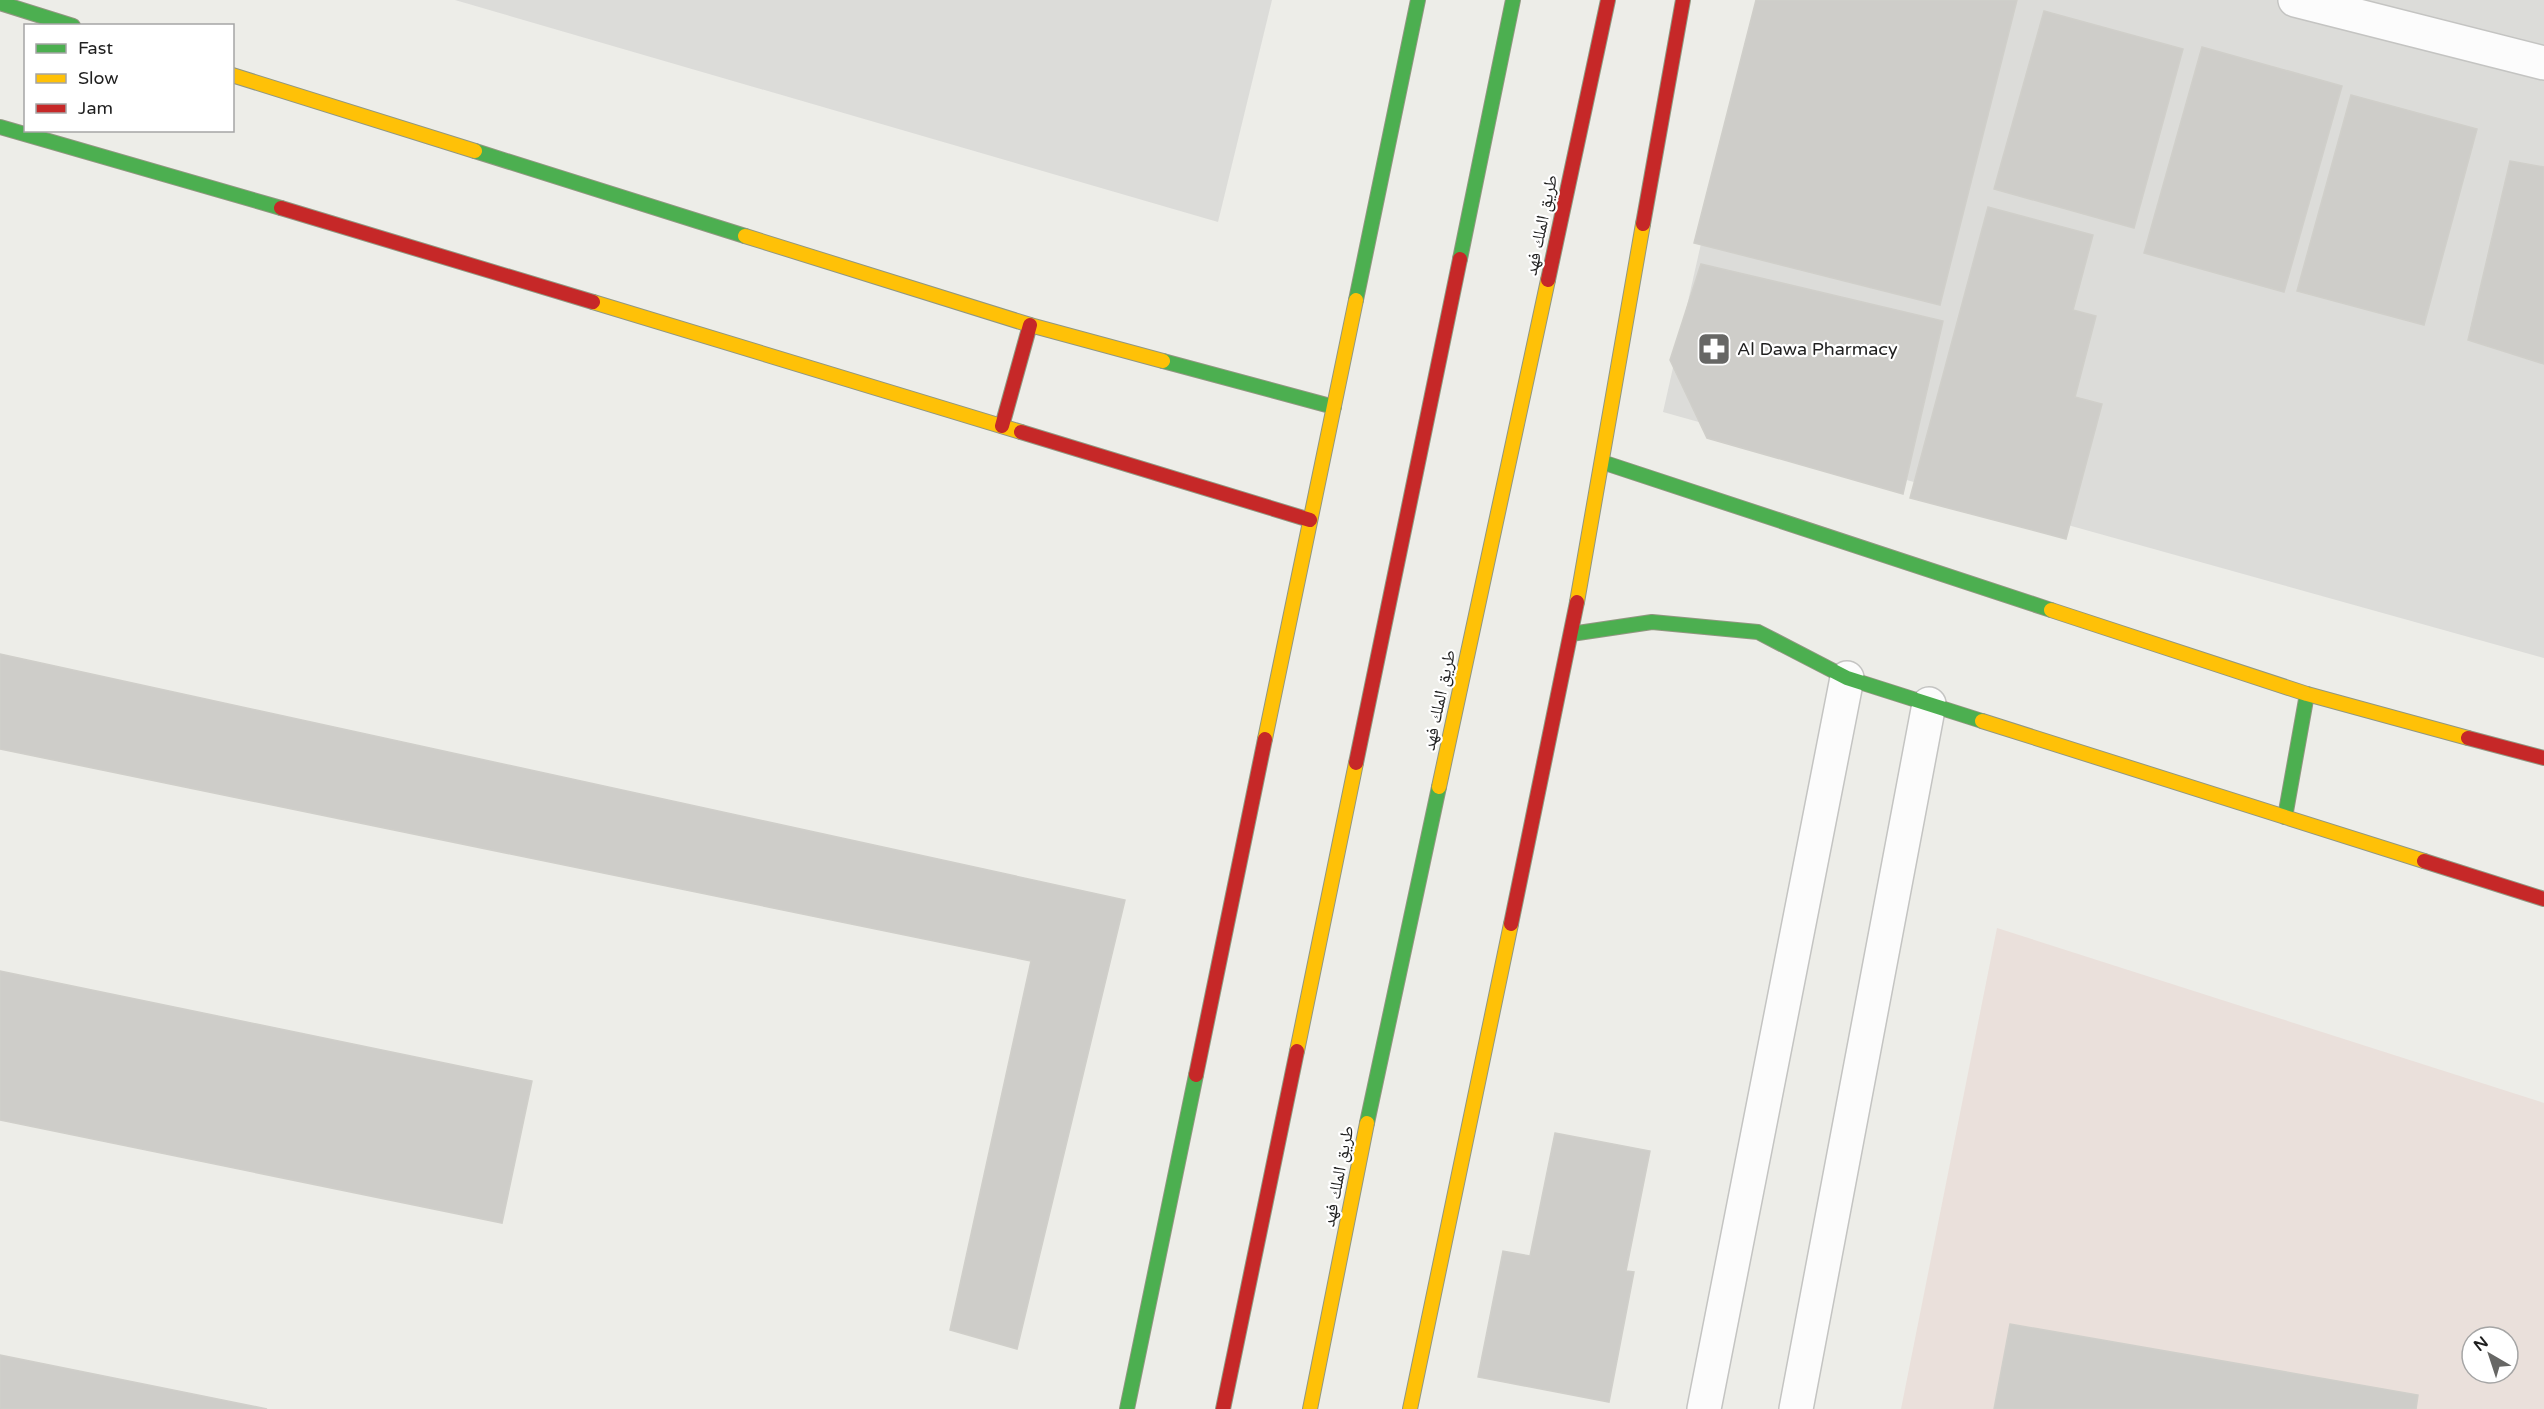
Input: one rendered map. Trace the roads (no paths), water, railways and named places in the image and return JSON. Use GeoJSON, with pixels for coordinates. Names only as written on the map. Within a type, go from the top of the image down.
{"type":"FeatureCollection","features":[{"type":"Feature","properties":{"kind":"main road"},"geometry":{"type":"LineString","coordinates":[[1127,1409],[1418,0]]}},
{"type":"Feature","properties":{"kind":"main road"},"geometry":{"type":"LineString","coordinates":[[1223,1409],[1513,0]]}},
{"type":"Feature","properties":{"kind":"main road","name":"طريق الملك فهد"},"geometry":{"type":"LineString","coordinates":[[1310,1409],[1373,1094],[1608,0]]}},
{"type":"Feature","properties":{"kind":"main road"},"geometry":{"type":"LineString","coordinates":[[1410,1409],[1571,634],[1683,0]]}},
{"type":"Feature","properties":{"kind":"main road"},"geometry":{"type":"LineString","coordinates":[[0,3],[67,24]]}},
{"type":"Feature","properties":{"kind":"main road"},"geometry":{"type":"LineString","coordinates":[[1491,32],[1495,84]]}},
{"type":"Feature","properties":{"kind":"main road"},"geometry":{"type":"LineString","coordinates":[[234,76],[1030,325],[1334,407]]}},
{"type":"Feature","properties":{"kind":"main road"},"geometry":{"type":"LineString","coordinates":[[0,128],[296,212],[1310,520]]}},
{"type":"Feature","properties":{"kind":"main road"},"geometry":{"type":"LineString","coordinates":[[1002,426],[1030,325]]}},
{"type":"Feature","properties":{"kind":"main road"},"geometry":{"type":"LineString","coordinates":[[1602,462],[2307,694],[2544,758]]}},
{"type":"Feature","properties":{"kind":"main road"},"geometry":{"type":"LineString","coordinates":[[1571,634],[1652,622],[1758,632],[1847,678],[2544,899]]}},
{"type":"Feature","properties":{"kind":"main road"},"geometry":{"type":"LineString","coordinates":[[2284,817],[2307,694]]}},
{"type":"Feature","properties":{"kind":"street"},"geometry":{"type":"LineString","coordinates":[[2295,0],[2544,63]]}},
{"type":"Feature","properties":{"kind":"street"},"geometry":{"type":"LineString","coordinates":[[1704,1409],[1847,678]]}},
{"type":"Feature","properties":{"kind":"street"},"geometry":{"type":"LineString","coordinates":[[1796,1409],[1929,704]]}},
{"type":"Feature","properties":{"kind":"place","name":"Al Dawa Pharmacy"},"geometry":{"type":"Point","coordinates":[1714,349]}}]}
